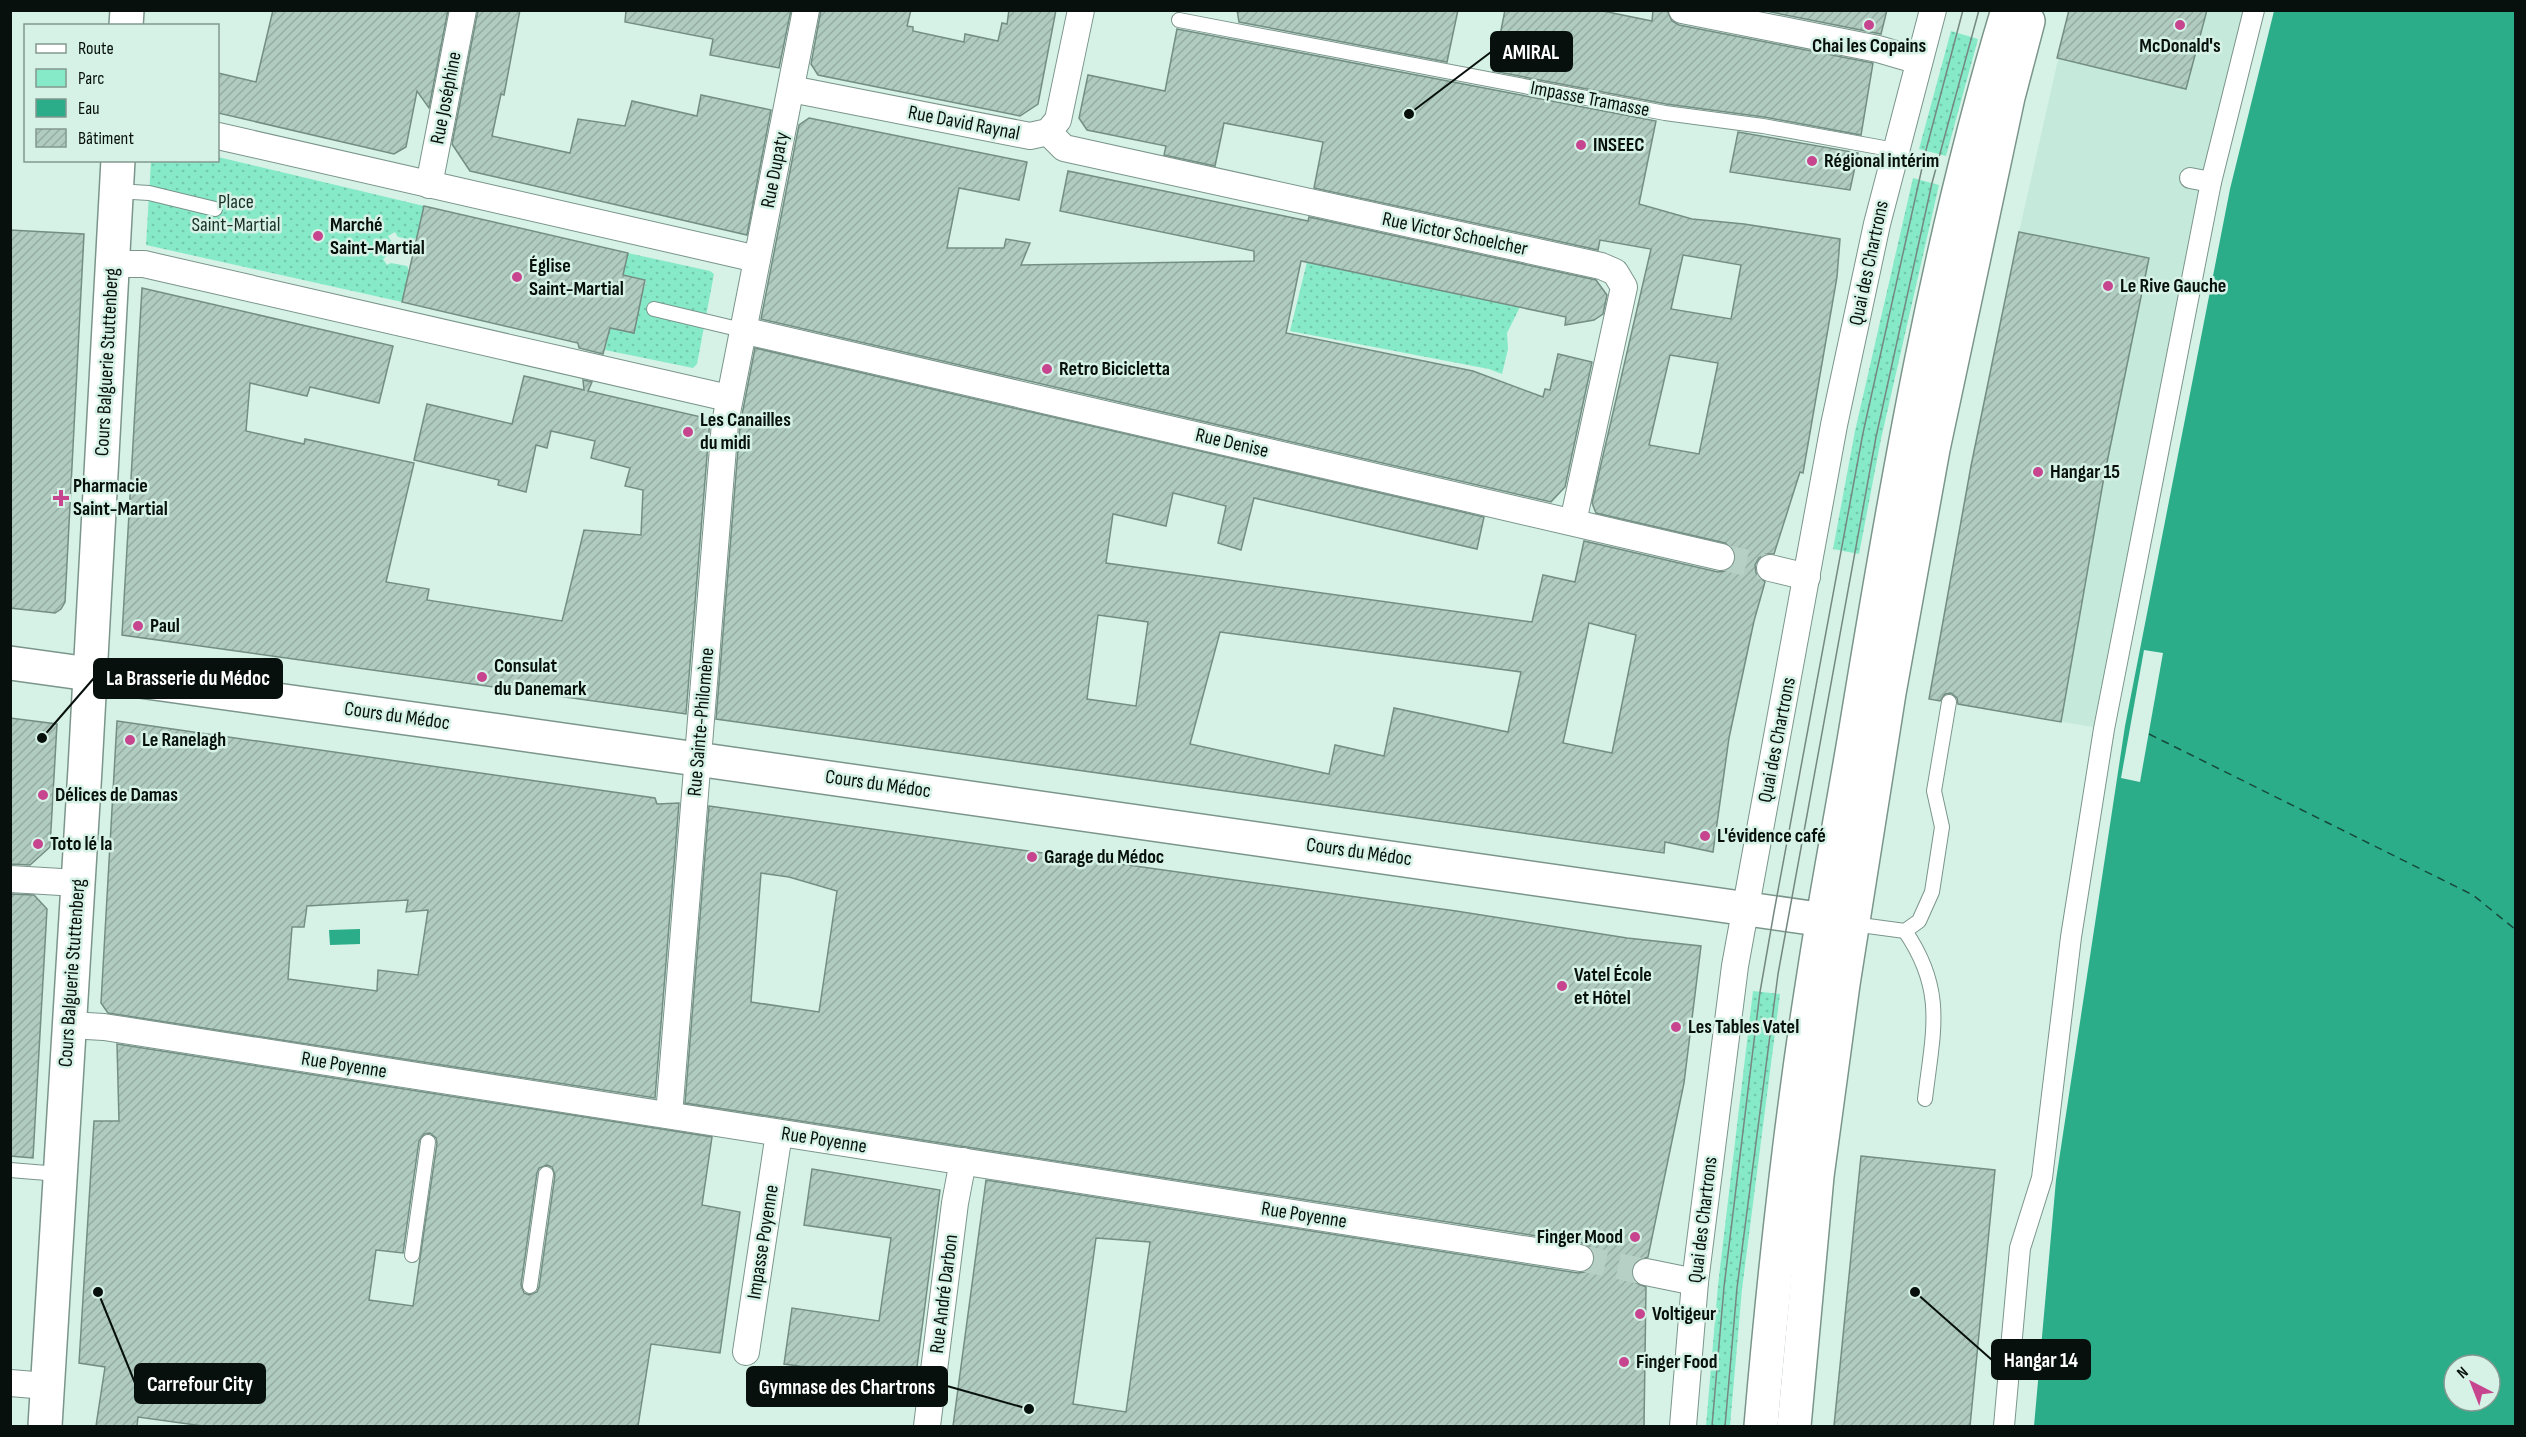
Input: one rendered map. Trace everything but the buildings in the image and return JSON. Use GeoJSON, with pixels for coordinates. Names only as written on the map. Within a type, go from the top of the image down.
{"type":"FeatureCollection","features":[{"type":"Feature","properties":{"kind":"main road"},"geometry":{"type":"LineString","coordinates":[[1996,94],[2007,10]]}},
{"type":"Feature","properties":{"kind":"main road"},"geometry":{"type":"LineString","coordinates":[[1761,1426],[1773,1286],[1838,922],[1905,447],[1961,181],[2030,10]]}},
{"type":"Feature","properties":{"kind":"main road","name":"Cours Balguerie Stuttenberg"},"geometry":{"type":"LineString","coordinates":[[45,1426],[117,176]]}},
{"type":"Feature","properties":{"kind":"main road","name":"Cours du Médoc"},"geometry":{"type":"LineString","coordinates":[[10,663],[1745,907],[1838,922]]}},
{"type":"Feature","properties":{"kind":"main road"},"geometry":{"type":"LineString","coordinates":[[1794,1426],[1838,922]]}},
{"type":"Feature","properties":{"kind":"street","name":"Rue Joséphine"},"geometry":{"type":"LineString","coordinates":[[429,185],[463,10]]}},
{"type":"Feature","properties":{"kind":"street","name":"Rue Dupaty"},"geometry":{"type":"LineString","coordinates":[[742,330],[806,10]]}},
{"type":"Feature","properties":{"kind":"street","name":"Rue David Raynal"},"geometry":{"type":"LineString","coordinates":[[791,89],[1030,136],[1048,132],[1058,120],[1081,10]]}},
{"type":"Feature","properties":{"kind":"street"},"geometry":{"type":"LineString","coordinates":[[1682,10],[1878,49],[1919,61]]}},
{"type":"Feature","properties":{"kind":"street","name":"Quai des Chartrons"},"geometry":{"type":"LineString","coordinates":[[1683,1426],[1695,1282],[1735,966],[1745,907],[1836,414],[1895,150],[1933,10]]}},
{"type":"Feature","properties":{"kind":"street"},"geometry":{"type":"LineString","coordinates":[[2004,1426],[2020,1248],[2042,1178],[2071,937],[2102,741],[2211,182],[2254,10]]}},
{"type":"Feature","properties":{"kind":"street","name":"Rue Victor Schoelcher"},"geometry":{"type":"LineString","coordinates":[[1048,132],[1064,148],[1577,261],[1615,272],[1624,287],[1573,522]]}},
{"type":"Feature","properties":{"kind":"street"},"geometry":{"type":"LineString","coordinates":[[219,136],[757,259]]}},
{"type":"Feature","properties":{"kind":"street"},"geometry":{"type":"LineString","coordinates":[[2190,178],[2211,182]]}},
{"type":"Feature","properties":{"kind":"street"},"geometry":{"type":"LineString","coordinates":[[113,264],[144,264],[728,398]]}},
{"type":"Feature","properties":{"kind":"street","name":"Rue Denise"},"geometry":{"type":"LineString","coordinates":[[742,330],[1721,557]]}},
{"type":"Feature","properties":{"kind":"street","name":"Rue Sainte-Philomène"},"geometry":{"type":"LineString","coordinates":[[669,1115],[728,398],[742,330]]}},
{"type":"Feature","properties":{"kind":"street"},"geometry":{"type":"LineString","coordinates":[[1770,568],[1807,577]]}},
{"type":"Feature","properties":{"kind":"street"},"geometry":{"type":"LineString","coordinates":[[10,879],[78,883]]}},
{"type":"Feature","properties":{"kind":"street","name":"Rue Poyenne"},"geometry":{"type":"LineString","coordinates":[[69,1024],[104,1027],[436,1086],[557,1105],[669,1115],[1580,1258]]}},
{"type":"Feature","properties":{"kind":"street","name":"Impasse Poyenne"},"geometry":{"type":"LineString","coordinates":[[746,1352],[779,1132]]}},
{"type":"Feature","properties":{"kind":"street","name":"Rue André Darbon"},"geometry":{"type":"LineString","coordinates":[[927,1426],[955,1203],[963,1161]]}},
{"type":"Feature","properties":{"kind":"street"},"geometry":{"type":"LineString","coordinates":[[1646,1272],[1695,1282]]}},
{"type":"Feature","properties":{"kind":"street"},"geometry":{"type":"LineString","coordinates":[[10,1383],[47,1386]]}},
{"type":"Feature","properties":{"kind":"lane","name":"Impasse Tramasse"},"geometry":{"type":"LineString","coordinates":[[1179,20],[1653,111],[1763,126],[1895,150]]}},
{"type":"Feature","properties":{"kind":"lane"},"geometry":{"type":"LineString","coordinates":[[117,176],[149,193],[215,209]]}},
{"type":"Feature","properties":{"kind":"lane"},"geometry":{"type":"LineString","coordinates":[[654,309],[742,330]]}},
{"type":"Feature","properties":{"kind":"lane"},"geometry":{"type":"LineString","coordinates":[[1838,922],[1905,931],[1919,921],[1927,907],[1932,892],[1942,827],[1934,791],[1948,702]]}},
{"type":"Feature","properties":{"kind":"lane"},"geometry":{"type":"LineString","coordinates":[[1905,931],[1927,971],[1933,997],[1934,1017],[1925,1099]]}},
{"type":"Feature","properties":{"kind":"lane"},"geometry":{"type":"LineString","coordinates":[[412,1255],[428,1142]]}},
{"type":"Feature","properties":{"kind":"lane"},"geometry":{"type":"LineString","coordinates":[[10,1170],[59,1174]]}},
{"type":"Feature","properties":{"kind":"lane"},"geometry":{"type":"LineString","coordinates":[[530,1286],[546,1174]]}},
{"type":"Feature","properties":{"kind":"shaded area"},"geometry":{"type":"Polygon","coordinates":[[[2069,11],[2254,11],[2104,729],[1929,699],[1971,466],[2019,232],[2069,11]]]}},
{"type":"Feature","properties":{"kind":"green space"},"geometry":{"type":"Polygon","coordinates":[[[1951,31],[1978,39],[1946,156],[1919,149],[1951,31]]]}},
{"type":"Feature","properties":{"kind":"green space","name":"Place Saint-Martial"},"geometry":{"type":"Polygon","coordinates":[[[219,157],[424,206],[417,237],[413,240],[398,237],[395,232],[388,236],[391,241],[387,256],[383,259],[387,265],[391,263],[407,266],[409,271],[402,302],[146,245],[151,162],[219,162],[219,157]]]}},
{"type":"Feature","properties":{"kind":"green space"},"geometry":{"type":"Polygon","coordinates":[[[1913,178],[1939,185],[1881,439],[1859,554],[1833,549],[1855,431],[1913,178]]]}},
{"type":"Feature","properties":{"kind":"green space"},"geometry":{"type":"Polygon","coordinates":[[[628,253],[710,271],[714,274],[697,364],[693,368],[605,350],[611,326],[634,333],[643,287],[645,287],[646,280],[622,276],[628,253]]]}},
{"type":"Feature","properties":{"kind":"green space"},"geometry":{"type":"Polygon","coordinates":[[[1307,262],[1520,307],[1507,333],[1508,349],[1502,374],[1489,369],[1290,331],[1307,262]]]}},
{"type":"Feature","properties":{"kind":"green space"},"geometry":{"type":"Polygon","coordinates":[[[1753,991],[1780,994],[1742,1289],[1730,1426],[1706,1426],[1718,1285],[1753,991]]]}},
{"type":"Feature","properties":{"kind":"water"},"geometry":{"type":"Polygon","coordinates":[[[2274,11],[2515,11],[2515,1426],[2034,1426],[2056,1180],[2125,726],[2230,189],[2274,11]]]}},
{"type":"Feature","properties":{"kind":"water"},"geometry":{"type":"Polygon","coordinates":[[[360,929],[360,944],[330,945],[329,930],[360,929]]]}},
{"type":"Feature","properties":{"kind":"pier"},"geometry":{"type":"Polygon","coordinates":[[[2144,650],[2163,653],[2140,782],[2121,778],[2144,650]]]}},
{"type":"Feature","properties":{"kind":"ferry route"},"geometry":{"type":"LineString","coordinates":[[2149,734],[2473,895],[2516,930]]}},
{"type":"Feature","properties":{"kind":"tunnel"},"geometry":{"type":"LineString","coordinates":[[1721,557],[1770,568]]}},
{"type":"Feature","properties":{"kind":"tunnel"},"geometry":{"type":"LineString","coordinates":[[1580,1258],[1646,1272]]}},
{"type":"Feature","properties":{"kind":"tram line"},"geometry":{"type":"LineString","coordinates":[[1712,1426],[1724,1287],[1760,992],[1774,912],[1863,433],[1926,150],[1963,10]]}},
{"type":"Feature","properties":{"kind":"tram line"},"geometry":{"type":"LineString","coordinates":[[1725,1426],[1737,1288],[1778,974],[1876,437],[1932,183],[1979,10]]}},
{"type":"Feature","properties":{"kind":"place","name":"Chai les Copains"},"geometry":{"type":"Point","coordinates":[1869,25]}},
{"type":"Feature","properties":{"kind":"place","name":"McDonald's"},"geometry":{"type":"Point","coordinates":[2180,25]}},
{"type":"Feature","properties":{"kind":"place","name":"AMIRAL"},"geometry":{"type":"Point","coordinates":[1409,114]}},
{"type":"Feature","properties":{"kind":"place","name":"INSEEC"},"geometry":{"type":"Point","coordinates":[1581,145]}},
{"type":"Feature","properties":{"kind":"place","name":"Régional intérim"},"geometry":{"type":"Point","coordinates":[1812,161]}},
{"type":"Feature","properties":{"kind":"place","name":"Marché Saint-Martial"},"geometry":{"type":"Point","coordinates":[318,236]}},
{"type":"Feature","properties":{"kind":"place","name":"Église Saint-Martial"},"geometry":{"type":"Point","coordinates":[517,277]}},
{"type":"Feature","properties":{"kind":"place","name":"Le Rive Gauche"},"geometry":{"type":"Point","coordinates":[2108,286]}},
{"type":"Feature","properties":{"kind":"place","name":"Retro Bicicletta"},"geometry":{"type":"Point","coordinates":[1047,369]}},
{"type":"Feature","properties":{"kind":"place","name":"Les Canailles du midi"},"geometry":{"type":"Point","coordinates":[688,432]}},
{"type":"Feature","properties":{"kind":"place","name":"Hangar 15"},"geometry":{"type":"Point","coordinates":[2038,472]}},
{"type":"Feature","properties":{"kind":"place","name":"Pharmacie Saint-Martial"},"geometry":{"type":"Point","coordinates":[61,498]}},
{"type":"Feature","properties":{"kind":"place","name":"Paul"},"geometry":{"type":"Point","coordinates":[138,626]}},
{"type":"Feature","properties":{"kind":"place","name":"Consulat du Danemark"},"geometry":{"type":"Point","coordinates":[482,677]}},
{"type":"Feature","properties":{"kind":"place","name":"La Brasserie du Médoc"},"geometry":{"type":"Point","coordinates":[42,738]}},
{"type":"Feature","properties":{"kind":"place","name":"Le Ranelagh"},"geometry":{"type":"Point","coordinates":[130,740]}},
{"type":"Feature","properties":{"kind":"place","name":"Délices de Damas"},"geometry":{"type":"Point","coordinates":[43,795]}},
{"type":"Feature","properties":{"kind":"place","name":"L'évidence café"},"geometry":{"type":"Point","coordinates":[1705,836]}},
{"type":"Feature","properties":{"kind":"place","name":"Toto lé la"},"geometry":{"type":"Point","coordinates":[38,844]}},
{"type":"Feature","properties":{"kind":"place","name":"Garage du Médoc"},"geometry":{"type":"Point","coordinates":[1032,857]}},
{"type":"Feature","properties":{"kind":"place","name":"Vatel École et Hôtel"},"geometry":{"type":"Point","coordinates":[1562,986]}},
{"type":"Feature","properties":{"kind":"place","name":"Les Tables Vatel"},"geometry":{"type":"Point","coordinates":[1676,1027]}},
{"type":"Feature","properties":{"kind":"place","name":"Finger Mood"},"geometry":{"type":"Point","coordinates":[1635,1237]}},
{"type":"Feature","properties":{"kind":"place","name":"Carrefour City"},"geometry":{"type":"Point","coordinates":[98,1292]}},
{"type":"Feature","properties":{"kind":"place","name":"Hangar 14"},"geometry":{"type":"Point","coordinates":[1915,1292]}},
{"type":"Feature","properties":{"kind":"place","name":"Voltigeur"},"geometry":{"type":"Point","coordinates":[1640,1314]}},
{"type":"Feature","properties":{"kind":"place","name":"Finger Food"},"geometry":{"type":"Point","coordinates":[1624,1362]}},
{"type":"Feature","properties":{"kind":"place","name":"Gymnase des Chartrons"},"geometry":{"type":"Point","coordinates":[1029,1409]}}]}
